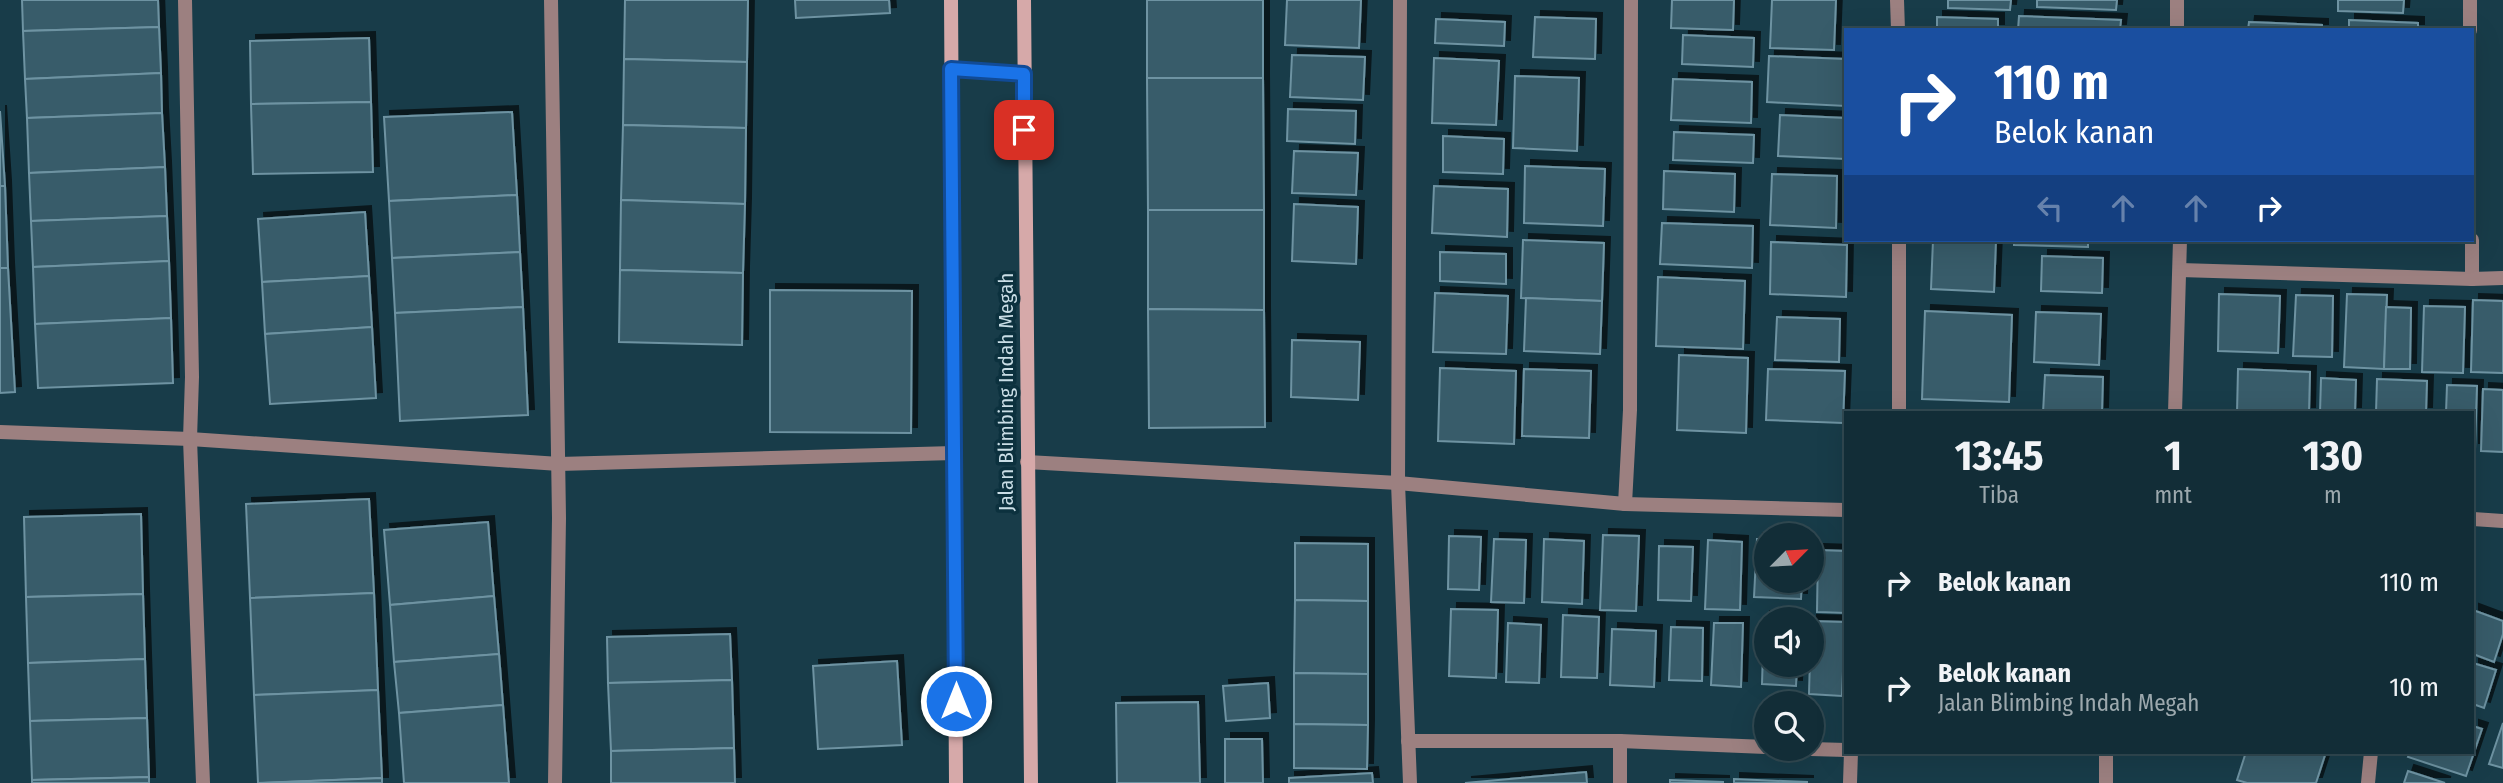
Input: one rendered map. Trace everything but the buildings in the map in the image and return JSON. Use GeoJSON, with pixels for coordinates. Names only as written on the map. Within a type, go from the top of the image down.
{"type":"FeatureCollection","features":[{"type":"Feature","properties":{"kind":"street"},"geometry":{"type":"LineString","coordinates":[[185,0],[192,377],[190,439],[203,783]]}},
{"type":"Feature","properties":{"kind":"street"},"geometry":{"type":"LineString","coordinates":[[551,0],[559,464],[555,783]]}},
{"type":"Feature","properties":{"kind":"street"},"geometry":{"type":"LineString","coordinates":[[951,0],[956,783]]}},
{"type":"Feature","properties":{"kind":"street","name":"Jalan Blimbing Indah Megah"},"geometry":{"type":"LineString","coordinates":[[1024,0],[1031,783]]}},
{"type":"Feature","properties":{"kind":"street"},"geometry":{"type":"LineString","coordinates":[[1400,0],[1398,483],[1410,783]]}},
{"type":"Feature","properties":{"kind":"street"},"geometry":{"type":"LineString","coordinates":[[1625,504],[1630,410],[1631,0]]}},
{"type":"Feature","properties":{"kind":"street"},"geometry":{"type":"LineString","coordinates":[[1898,0],[1898,28]]}},
{"type":"Feature","properties":{"kind":"street"},"geometry":{"type":"LineString","coordinates":[[2177,0],[2177,28]]}},
{"type":"Feature","properties":{"kind":"street"},"geometry":{"type":"LineString","coordinates":[[2470,0],[2470,28]]}},
{"type":"Feature","properties":{"kind":"street"},"geometry":{"type":"LineString","coordinates":[[951,69],[1024,74]]}},
{"type":"Feature","properties":{"kind":"street"},"geometry":{"type":"LineString","coordinates":[[1899,242],[1899,411]]}},
{"type":"Feature","properties":{"kind":"street"},"geometry":{"type":"LineString","coordinates":[[2175,411],[2179,242]]}},
{"type":"Feature","properties":{"kind":"street"},"geometry":{"type":"LineString","coordinates":[[2472,242],[2472,279]]}},
{"type":"Feature","properties":{"kind":"street"},"geometry":{"type":"LineString","coordinates":[[2180,270],[2503,278]]}},
{"type":"Feature","properties":{"kind":"street"},"geometry":{"type":"LineString","coordinates":[[0,432],[190,439],[559,464],[954,453]]}},
{"type":"Feature","properties":{"kind":"street"},"geometry":{"type":"LineString","coordinates":[[1027,462],[1398,483],[1625,504],[1844,510]]}},
{"type":"Feature","properties":{"kind":"street"},"geometry":{"type":"LineString","coordinates":[[2474,519],[2503,521]]}},
{"type":"Feature","properties":{"kind":"street"},"geometry":{"type":"LineString","coordinates":[[1408,741],[1620,741],[1754,747]]}},
{"type":"Feature","properties":{"kind":"street"},"geometry":{"type":"LineString","coordinates":[[1620,741],[1620,783]]}},
{"type":"Feature","properties":{"kind":"street"},"geometry":{"type":"LineString","coordinates":[[1824,750],[1844,751]]}},
{"type":"Feature","properties":{"kind":"street"},"geometry":{"type":"LineString","coordinates":[[1849,754],[1850,783]]}},
{"type":"Feature","properties":{"kind":"street"},"geometry":{"type":"LineString","coordinates":[[2106,754],[2106,783]]}},
{"type":"Feature","properties":{"kind":"street"},"geometry":{"type":"LineString","coordinates":[[2368,783],[2371,754]]}},
{"type":"Feature","properties":{"kind":"route"},"geometry":{"type":"LineString","coordinates":[[956,701],[951,69],[1024,74],[1024,130]]}}]}
